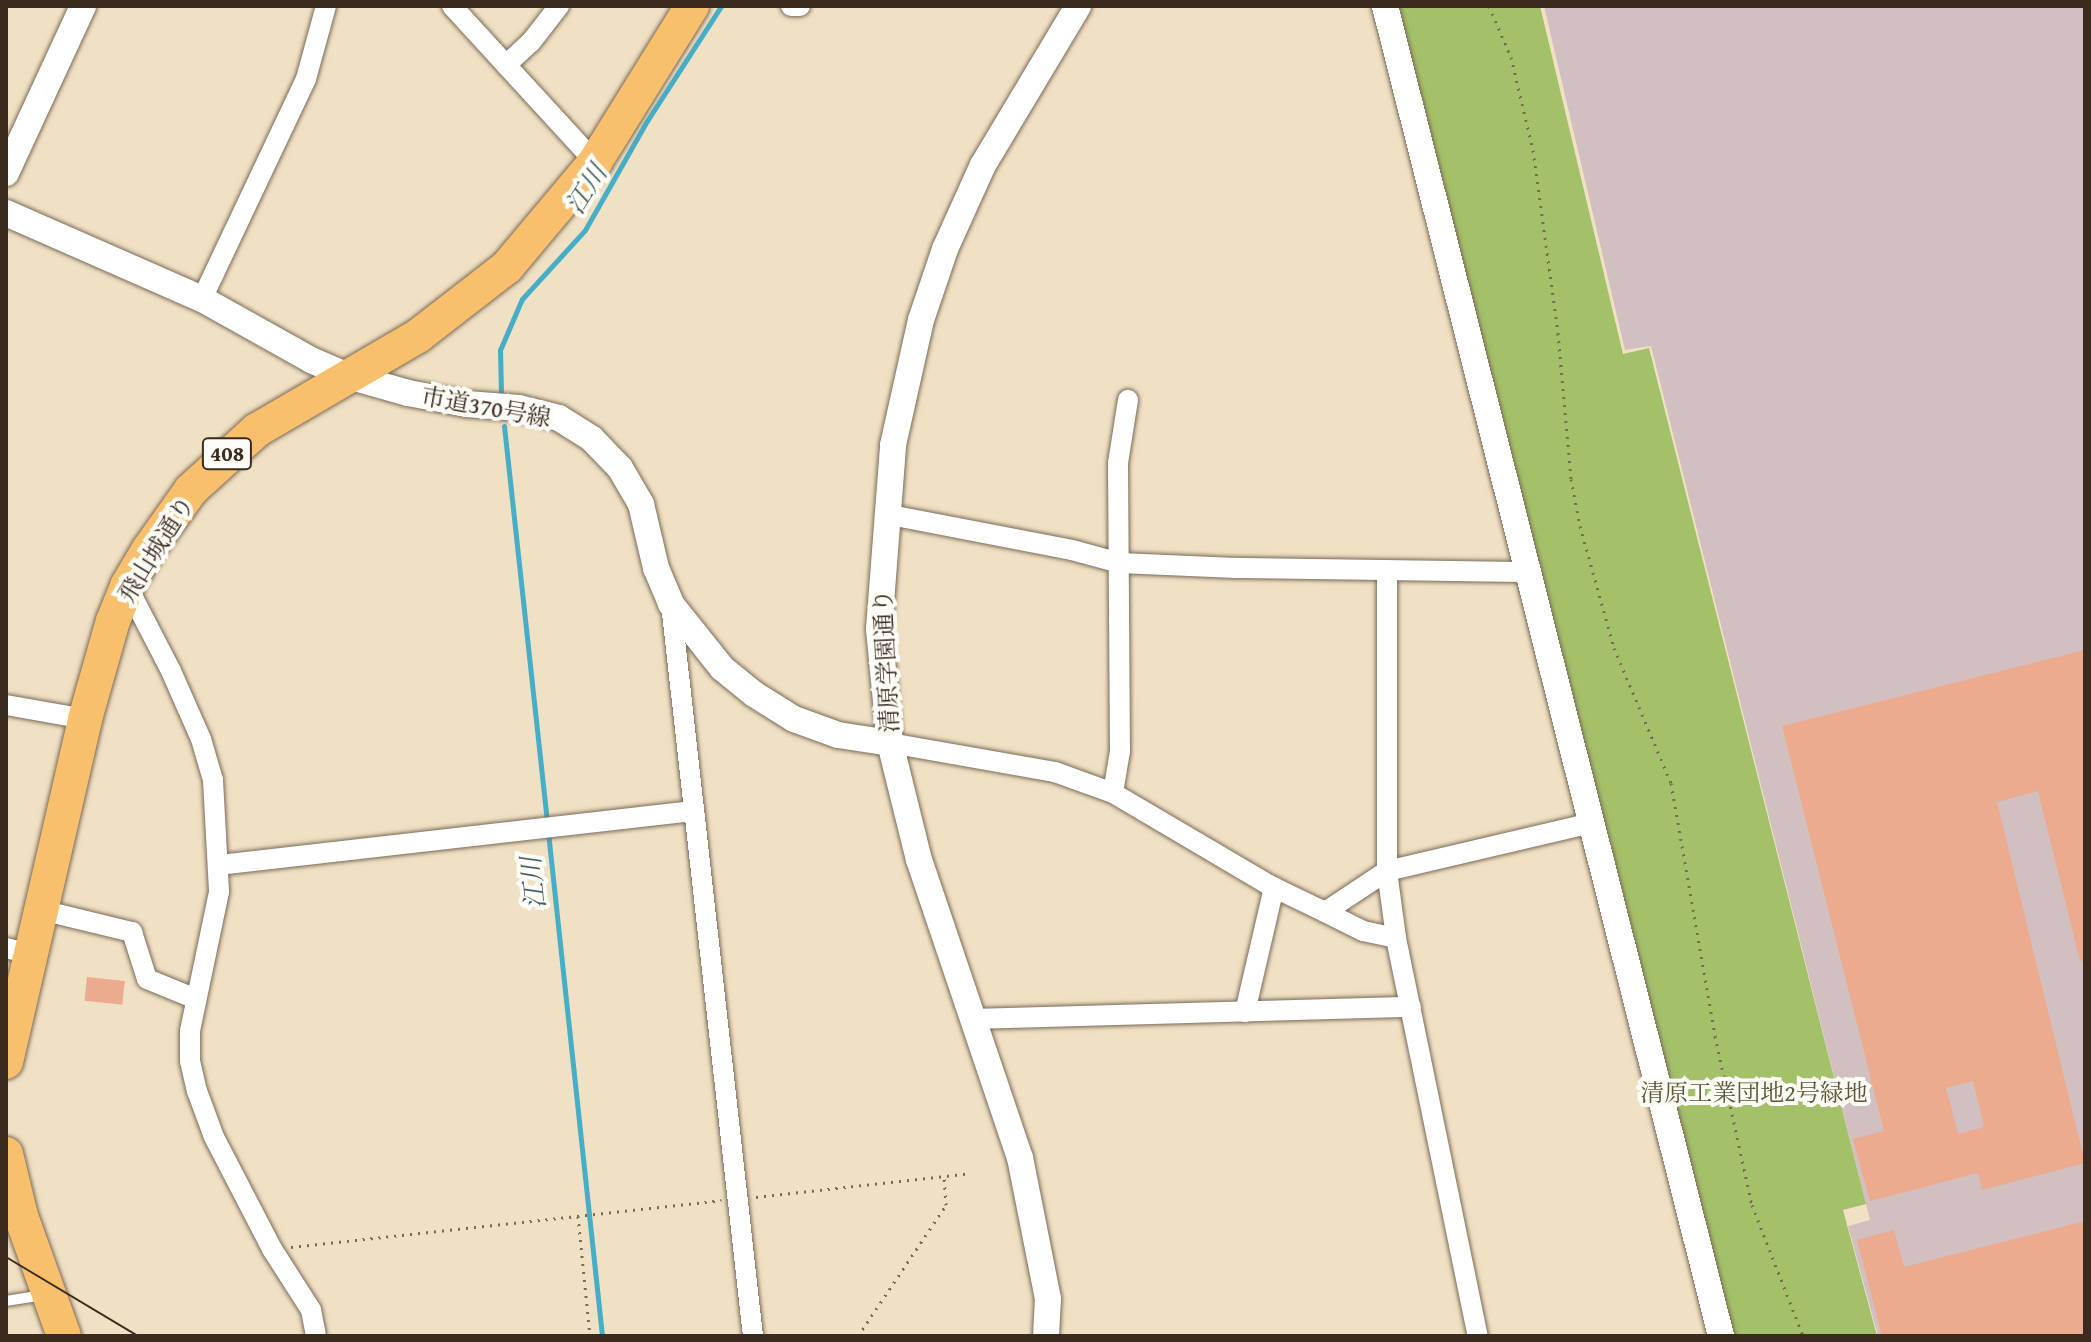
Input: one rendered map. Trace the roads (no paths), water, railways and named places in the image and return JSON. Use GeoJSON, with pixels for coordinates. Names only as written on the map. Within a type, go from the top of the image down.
{"type":"FeatureCollection","features":[{"type":"Feature","properties":{"kind":"highway","name":"飛山城通り"},"geometry":{"type":"LineString","coordinates":[[6,1062],[18,951],[41,910],[85,719],[113,621],[127,586],[184,500],[222,458],[291,407],[418,336],[507,267],[595,162],[692,6]]}},
{"type":"Feature","properties":{"kind":"highway"},"geometry":{"type":"LineString","coordinates":[[6,1154],[47,1295],[64,1336]]}},
{"type":"Feature","properties":{"kind":"street"},"geometry":{"type":"LineString","coordinates":[[6,173],[83,6]]}},
{"type":"Feature","properties":{"kind":"street"},"geometry":{"type":"LineString","coordinates":[[202,299],[306,79],[326,6]]}},
{"type":"Feature","properties":{"kind":"street"},"geometry":{"type":"LineString","coordinates":[[452,6],[595,162]]}},
{"type":"Feature","properties":{"kind":"street"},"geometry":{"type":"LineString","coordinates":[[506,65],[531,42],[559,6]]}},
{"type":"Feature","properties":{"kind":"street"},"geometry":{"type":"LineString","coordinates":[[791,6],[800,6]]}},
{"type":"Feature","properties":{"kind":"street","name":"清原学園通り"},"geometry":{"type":"LineString","coordinates":[[1046,1336],[1048,1299],[1020,1158],[919,860],[890,743],[879,629],[885,514],[893,445],[921,320],[945,249],[983,165],[1078,6]]}},
{"type":"Feature","properties":{"kind":"street"},"geometry":{"type":"LineString","coordinates":[[1385,6],[1721,1336]]}},
{"type":"Feature","properties":{"kind":"street","name":"市道370号線"},"geometry":{"type":"LineString","coordinates":[[6,213],[202,299],[311,360],[348,376],[408,393],[467,404],[519,408],[559,418],[592,439],[620,468],[641,504],[656,568],[671,604],[722,668],[754,694],[794,719],[838,735],[890,743]]}},
{"type":"Feature","properties":{"kind":"street"},"geometry":{"type":"LineString","coordinates":[[1113,793],[1120,751],[1118,463],[1128,400]]}},
{"type":"Feature","properties":{"kind":"street"},"geometry":{"type":"LineString","coordinates":[[885,514],[1072,550],[1120,563],[1529,572]]}},
{"type":"Feature","properties":{"kind":"street"},"geometry":{"type":"LineString","coordinates":[[1387,570],[1387,871],[1396,938],[1478,1336]]}},
{"type":"Feature","properties":{"kind":"street"},"geometry":{"type":"LineString","coordinates":[[127,586],[201,739],[213,780],[219,892],[196,999],[190,1061],[197,1091],[214,1137],[272,1249],[311,1310],[316,1336]]}},
{"type":"Feature","properties":{"kind":"street"},"geometry":{"type":"LineString","coordinates":[[671,604],[753,1336]]}},
{"type":"Feature","properties":{"kind":"street"},"geometry":{"type":"LineString","coordinates":[[6,705],[85,719]]}},
{"type":"Feature","properties":{"kind":"street"},"geometry":{"type":"LineString","coordinates":[[890,743],[1055,772],[1113,793],[1274,887],[1363,931],[1396,938]]}},
{"type":"Feature","properties":{"kind":"street"},"geometry":{"type":"LineString","coordinates":[[219,865],[694,811]]}},
{"type":"Feature","properties":{"kind":"street"},"geometry":{"type":"LineString","coordinates":[[1325,912],[1387,871],[1591,823]]}},
{"type":"Feature","properties":{"kind":"street"},"geometry":{"type":"LineString","coordinates":[[1245,1012],[1274,887]]}},
{"type":"Feature","properties":{"kind":"street"},"geometry":{"type":"LineString","coordinates":[[41,910],[132,932],[147,979],[196,999]]}},
{"type":"Feature","properties":{"kind":"street"},"geometry":{"type":"LineString","coordinates":[[973,1019],[1411,1007]]}},
{"type":"Feature","properties":{"kind":"lane"},"geometry":{"type":"LineString","coordinates":[[6,1301],[47,1295]]}},
{"type":"Feature","properties":{"kind":"waterway","name":"江川"},"geometry":{"type":"LineString","coordinates":[[501,393],[500,350],[522,299],[585,230],[647,121],[721,6]]}},
{"type":"Feature","properties":{"kind":"waterway","name":"江川"},"geometry":{"type":"LineString","coordinates":[[504,426],[547,822]]}},
{"type":"Feature","properties":{"kind":"waterway","name":"江川"},"geometry":{"type":"LineString","coordinates":[[548,832],[602,1336]]}},
{"type":"Feature","properties":{"kind":"tram line"},"geometry":{"type":"LineString","coordinates":[[6,1257],[138,1336]]}},
{"type":"Feature","properties":{"kind":"park label","name":"清原工業団地2号緑地"},"geometry":{"type":"Point","coordinates":[1754,1093]}}]}
